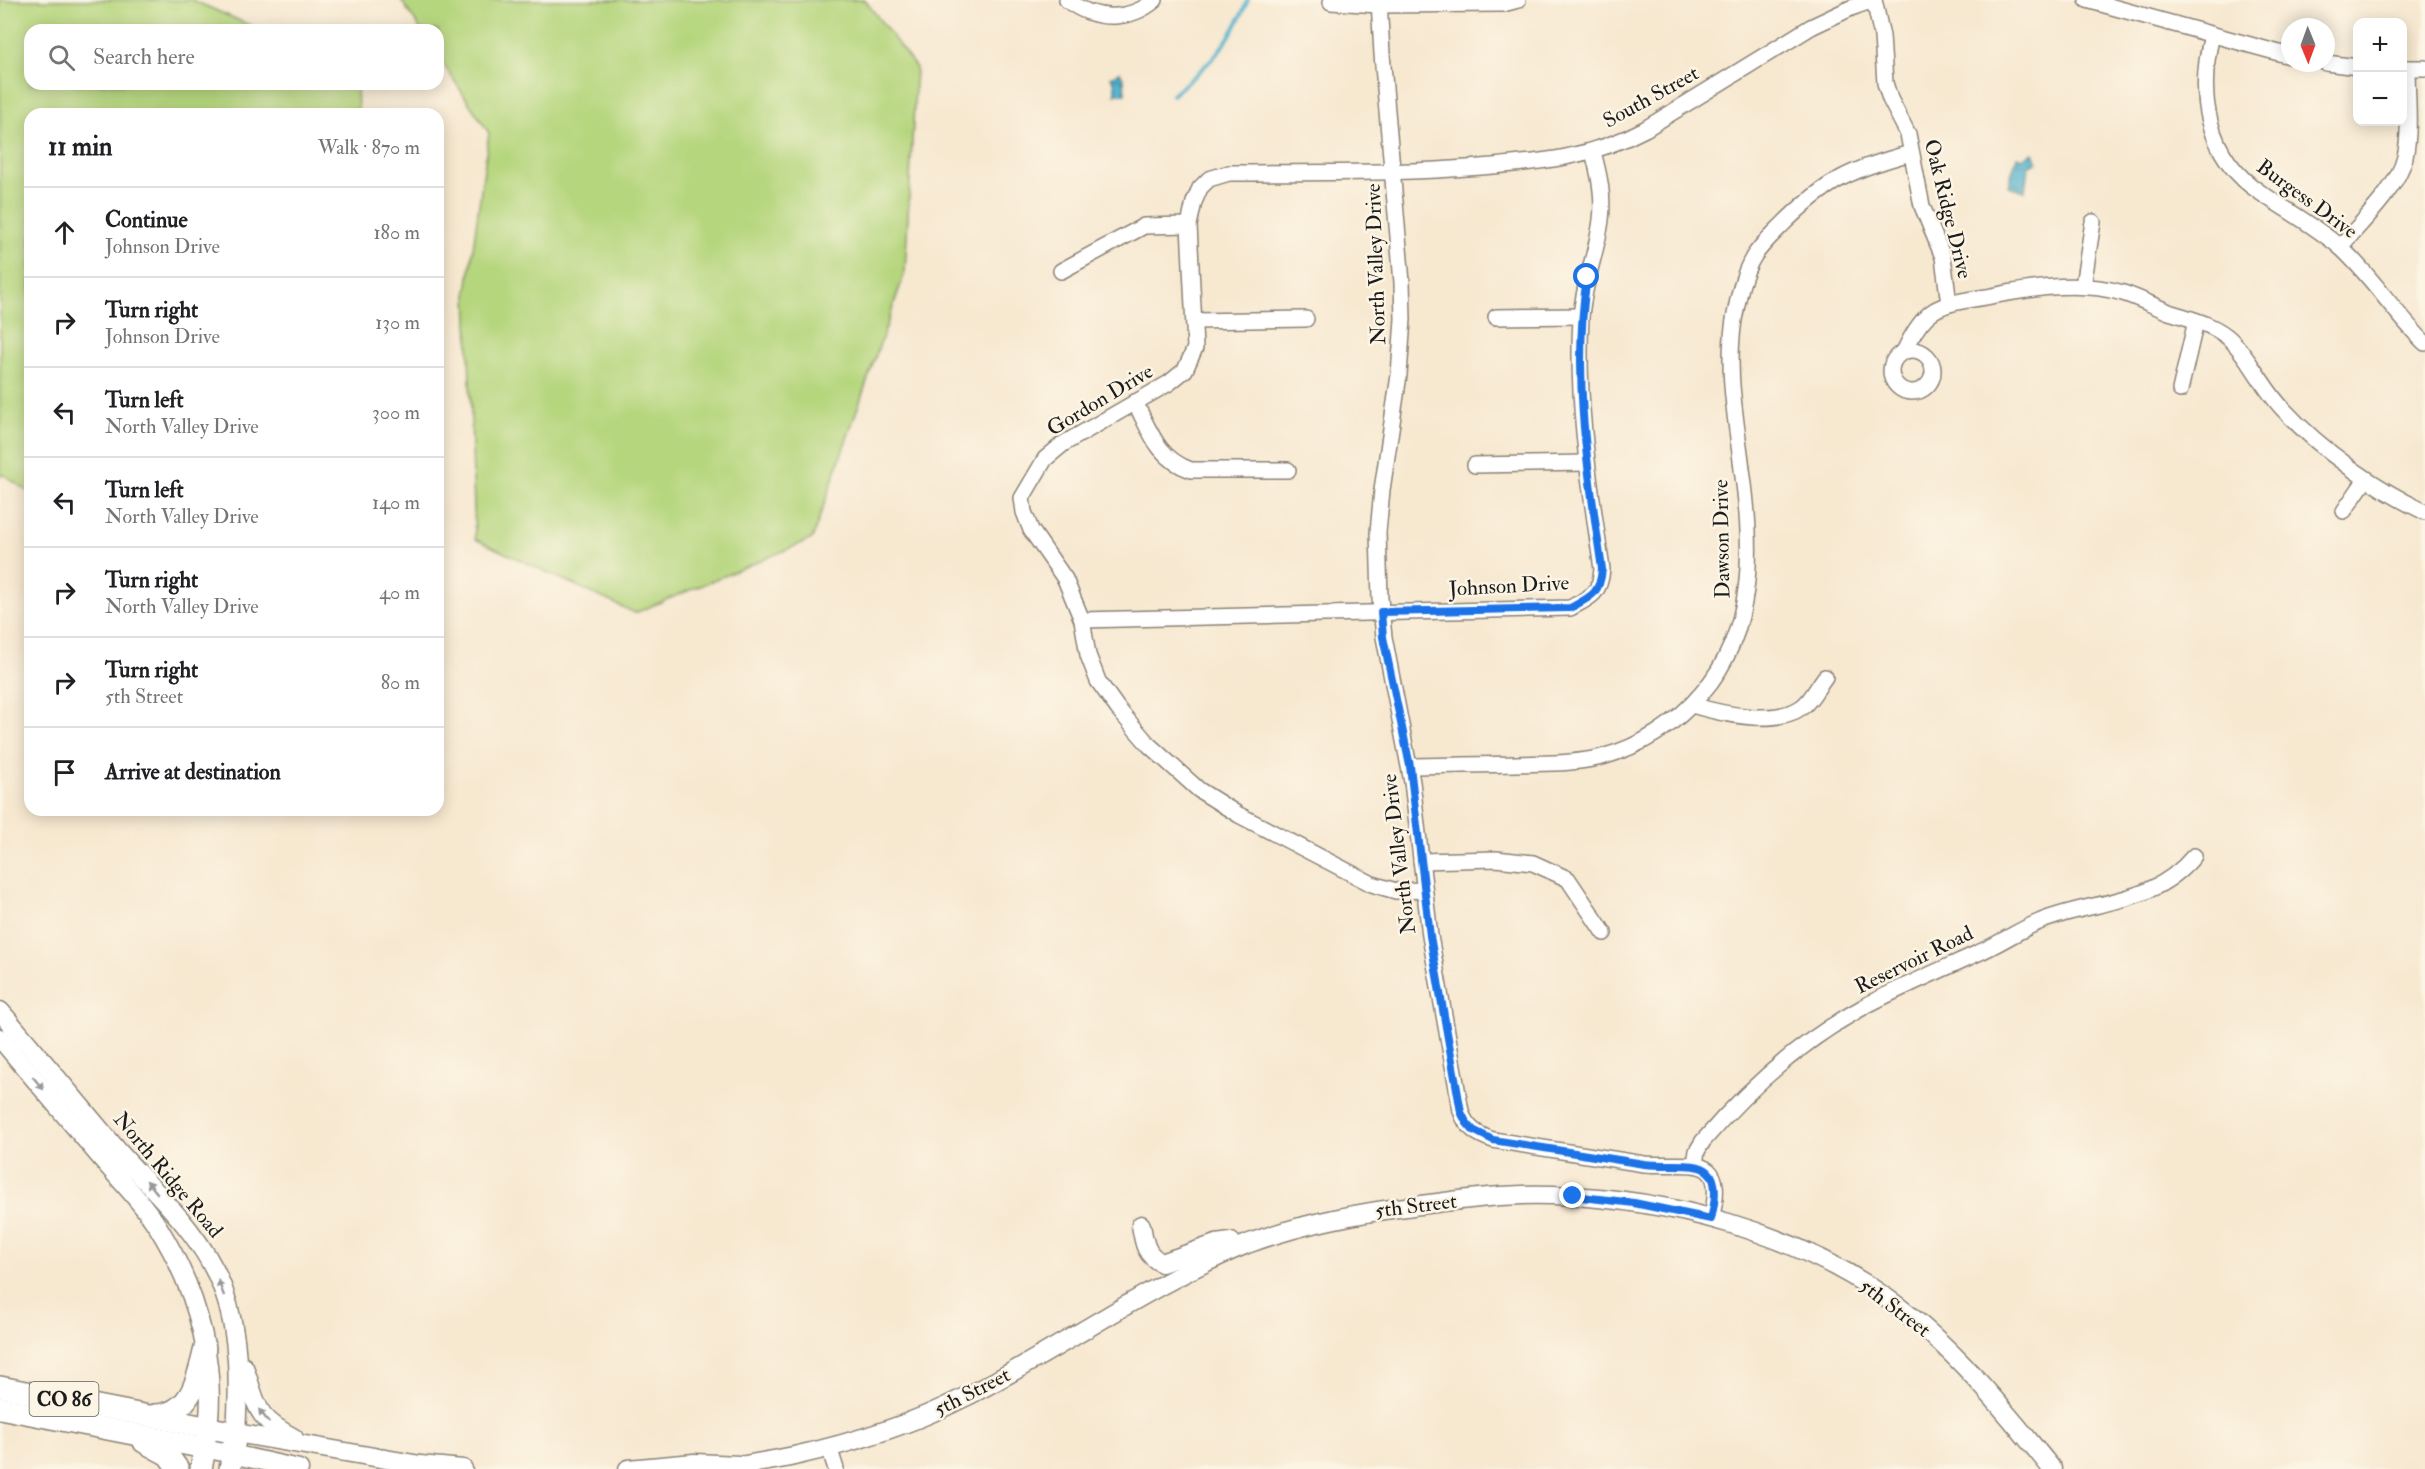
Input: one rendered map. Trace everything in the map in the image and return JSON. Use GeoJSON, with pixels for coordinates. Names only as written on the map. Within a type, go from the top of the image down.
{"type":"FeatureCollection","features":[{"type":"Feature","properties":{"kind":"highway"},"geometry":{"type":"LineString","coordinates":[[123,1421],[168,1413],[181,1407],[191,1393],[206,1348]]}},
{"type":"Feature","properties":{"kind":"highway","name":"CO 86"},"geometry":{"type":"LineString","coordinates":[[0,1387],[123,1421],[168,1455],[178,1469]]}},
{"type":"Feature","properties":{"kind":"highway","name":"CO 86"},"geometry":{"type":"LineString","coordinates":[[0,1408],[123,1421],[209,1427],[236,1433]]}},
{"type":"Feature","properties":{"kind":"highway"},"geometry":{"type":"LineString","coordinates":[[123,1421],[203,1459]]}},
{"type":"Feature","properties":{"kind":"highway"},"geometry":{"type":"LineString","coordinates":[[231,1461],[236,1433]]}},
{"type":"Feature","properties":{"kind":"main road","name":"North Ridge Road"},"geometry":{"type":"LineString","coordinates":[[0,1011],[190,1232],[212,1264],[223,1289],[237,1344],[236,1433]]}},
{"type":"Feature","properties":{"kind":"main road","name":"North Ridge Road"},"geometry":{"type":"LineString","coordinates":[[0,1038],[134,1195],[157,1226],[176,1259],[192,1294],[206,1348],[210,1386],[209,1427],[203,1459]]}},
{"type":"Feature","properties":{"kind":"main road","name":"5th Street"},"geometry":{"type":"LineString","coordinates":[[628,1469],[694,1463],[735,1467],[829,1447],[900,1426],[962,1399],[1190,1269],[1263,1239],[1310,1224],[1383,1210],[1514,1195],[1550,1195],[1603,1199],[1711,1219],[1783,1243],[1864,1284],[1895,1304],[1967,1369],[2052,1469]]}},
{"type":"Feature","properties":{"kind":"main road"},"geometry":{"type":"LineString","coordinates":[[1141,1225],[1145,1249],[1151,1258],[1162,1263],[1216,1244],[1263,1239]]}},
{"type":"Feature","properties":{"kind":"main road"},"geometry":{"type":"LineString","coordinates":[[237,1344],[261,1415],[274,1427],[312,1447]]}},
{"type":"Feature","properties":{"kind":"main road"},"geometry":{"type":"LineString","coordinates":[[236,1433],[312,1447],[463,1469]]}},
{"type":"Feature","properties":{"kind":"main road"},"geometry":{"type":"LineString","coordinates":[[203,1459],[299,1469]]}},
{"type":"Feature","properties":{"kind":"street"},"geometry":{"type":"LineString","coordinates":[[1067,0],[1085,11],[1100,16],[1118,17],[1145,8],[1155,0]]}},
{"type":"Feature","properties":{"kind":"street"},"geometry":{"type":"LineString","coordinates":[[1331,2],[1503,4],[1518,0]]}},
{"type":"Feature","properties":{"kind":"street","name":"South Street"},"geometry":{"type":"LineString","coordinates":[[1393,171],[1415,173],[1541,162],[1593,152],[1645,129],[1811,27],[1874,0]]}},
{"type":"Feature","properties":{"kind":"street","name":"Oak Ridge Drive"},"geometry":{"type":"LineString","coordinates":[[1874,0],[1881,27],[1885,83],[1890,99],[1905,128],[1922,206],[1943,257],[1949,304],[2027,290],[2083,286],[2122,293],[2196,321],[2230,339],[2282,408],[2309,434],[2366,479],[2425,512]]}},
{"type":"Feature","properties":{"kind":"street"},"geometry":{"type":"LineString","coordinates":[[2087,0],[2281,54]]}},
{"type":"Feature","properties":{"kind":"street","name":"North Valley Drive"},"geometry":{"type":"LineString","coordinates":[[1379,3],[1402,282],[1402,328],[1397,393],[1379,522],[1378,576],[1383,637],[1410,766],[1435,970],[1461,1112],[1473,1130],[1485,1137],[1503,1142],[1644,1164],[1695,1164]]}},
{"type":"Feature","properties":{"kind":"street","name":"Burgess Drive"},"geometry":{"type":"LineString","coordinates":[[2212,35],[2204,69],[2204,96],[2210,128],[2236,172],[2250,186],[2309,223],[2340,247],[2374,282],[2404,322],[2425,343]]}},
{"type":"Feature","properties":{"kind":"street"},"geometry":{"type":"LineString","coordinates":[[2335,64],[2353,66]]}},
{"type":"Feature","properties":{"kind":"street"},"geometry":{"type":"LineString","coordinates":[[2407,68],[2425,68]]}},
{"type":"Feature","properties":{"kind":"street"},"geometry":{"type":"LineString","coordinates":[[2340,247],[2389,191],[2405,158],[2408,129],[2405,72]]}},
{"type":"Feature","properties":{"kind":"street","name":"Johnson Drive"},"geometry":{"type":"LineString","coordinates":[[1082,620],[1570,608],[1589,598],[1600,585],[1602,569],[1586,463],[1580,374],[1581,316],[1587,277],[1601,220],[1602,191],[1593,152]]}},
{"type":"Feature","properties":{"kind":"street","name":"Dawson Drive"},"geometry":{"type":"LineString","coordinates":[[1410,766],[1556,763],[1600,757],[1657,734],[1692,705],[1712,682],[1738,633],[1746,595],[1748,562],[1744,482],[1730,375],[1733,325],[1746,273],[1754,256],[1768,239],[1824,187],[1862,168],[1911,153]]}},
{"type":"Feature","properties":{"kind":"street","name":"Gordon Drive"},"geometry":{"type":"LineString","coordinates":[[1393,171],[1229,173],[1209,179],[1200,188],[1189,225],[1195,348],[1185,370],[1169,383],[1063,444],[1045,459],[1022,498],[1024,512],[1031,530],[1065,579],[1082,620],[1088,655],[1098,681],[1118,710],[1149,746],[1199,790],[1239,815],[1372,884],[1396,891],[1424,890]]}},
{"type":"Feature","properties":{"kind":"street"},"geometry":{"type":"LineString","coordinates":[[2083,286],[2093,222]]}},
{"type":"Feature","properties":{"kind":"street"},"geometry":{"type":"LineString","coordinates":[[1061,271],[1144,226],[1189,225]]}},
{"type":"Feature","properties":{"kind":"street"},"geometry":{"type":"LineString","coordinates":[[1904,352],[1920,321],[1930,312],[1949,304]]}},
{"type":"Feature","properties":{"kind":"street"},"geometry":{"type":"LineString","coordinates":[[1496,317],[1581,316]]}},
{"type":"Feature","properties":{"kind":"street"},"geometry":{"type":"LineString","coordinates":[[1195,321],[1306,319]]}},
{"type":"Feature","properties":{"kind":"street"},"geometry":{"type":"LineString","coordinates":[[2180,390],[2196,321]]}},
{"type":"Feature","properties":{"kind":"street"},"geometry":{"type":"LineString","coordinates":[[1135,402],[1162,453],[1176,465],[1191,471],[1288,470]]}},
{"type":"Feature","properties":{"kind":"street"},"geometry":{"type":"LineString","coordinates":[[1475,465],[1586,463]]}},
{"type":"Feature","properties":{"kind":"street"},"geometry":{"type":"LineString","coordinates":[[2344,511],[2366,479]]}},
{"type":"Feature","properties":{"kind":"street"},"geometry":{"type":"LineString","coordinates":[[1692,705],[1748,717],[1783,715],[1803,706],[1825,677]]}},
{"type":"Feature","properties":{"kind":"street","name":"Reservoir Road"},"geometry":{"type":"LineString","coordinates":[[1695,1164],[1697,1151],[1703,1141],[1756,1086],[1811,1040],[1848,1017],[2040,921],[2130,898],[2157,887],[2178,874],[2194,856]]}},
{"type":"Feature","properties":{"kind":"street"},"geometry":{"type":"LineString","coordinates":[[1421,861],[1496,859],[1533,863],[1568,879],[1604,933]]}},
{"type":"Feature","properties":{"kind":"street"},"geometry":{"type":"LineString","coordinates":[[1695,1164],[1705,1168],[1714,1182],[1716,1200],[1711,1219]]}},
{"type":"Feature","properties":{"kind":"street"},"geometry":{"type":"LineString","coordinates":[[829,1447],[836,1469]]}},
{"type":"Feature","properties":{"kind":"green space"},"geometry":{"type":"Polygon","coordinates":[[[0,0],[192,0],[247,24],[24,24],[24,90],[357,90],[358,108],[24,108],[24,489],[4,475],[0,476],[0,0]]]}},
{"type":"Feature","properties":{"kind":"green space"},"geometry":{"type":"Polygon","coordinates":[[[401,0],[865,0],[916,68],[905,272],[812,539],[635,613],[475,539],[467,292],[489,133],[444,65],[444,24],[417,24],[401,0]]]}},
{"type":"Feature","properties":{"kind":"water"},"geometry":{"type":"Polygon","coordinates":[[[1120,72],[1124,80],[1125,94],[1115,94],[1115,83],[1111,77],[1120,72]]]}},
{"type":"Feature","properties":{"kind":"water"},"geometry":{"type":"Polygon","coordinates":[[[2033,153],[2037,162],[2028,166],[2025,191],[2008,186],[2017,156],[2023,158],[2033,153]]]}},
{"type":"Feature","properties":{"kind":"waterway"},"geometry":{"type":"LineString","coordinates":[[1172,95],[1197,74],[1226,42],[1248,0]]}},
{"type":"Feature","properties":{"kind":"route"},"geometry":{"type":"LineString","coordinates":[[1573,1196],[1634,1203],[1711,1219],[1716,1200],[1712,1177],[1700,1165],[1644,1164],[1493,1140],[1473,1130],[1463,1117],[1430,936],[1410,766],[1383,637],[1381,612],[1570,608],[1589,598],[1600,585],[1602,569],[1586,463],[1580,374],[1581,316],[1587,277]]}}]}
